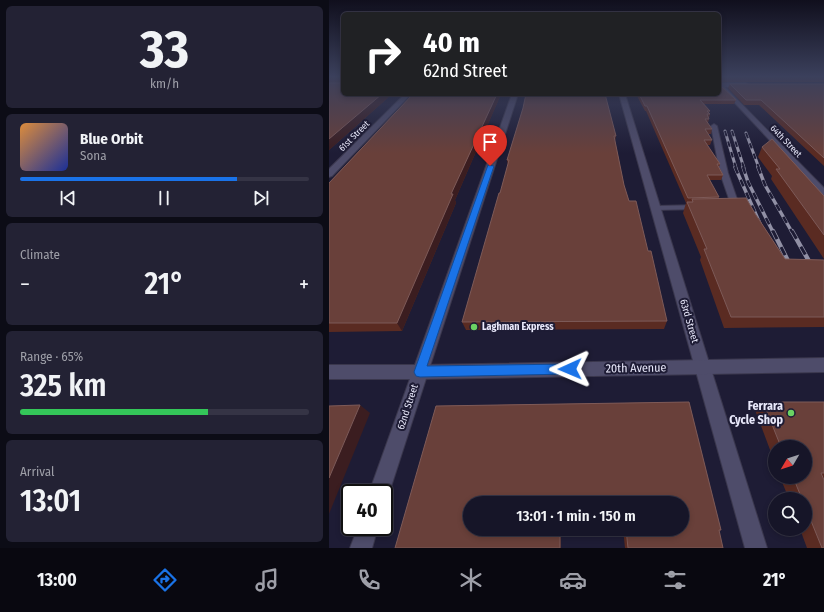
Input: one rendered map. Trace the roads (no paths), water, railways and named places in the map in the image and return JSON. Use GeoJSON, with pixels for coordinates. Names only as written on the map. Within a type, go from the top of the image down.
{"type":"FeatureCollection","features":[{"type":"Feature","properties":{"kind":"street","name":"61st Street"},"geometry":{"type":"LineString","coordinates":[[329,174],[400,103]]}},
{"type":"Feature","properties":{"kind":"street","name":"62nd Street"},"geometry":{"type":"LineString","coordinates":[[382,484],[512,103]]}},
{"type":"Feature","properties":{"kind":"street","name":"63rd Street"},"geometry":{"type":"LineString","coordinates":[[624,103],[756,548]]}},
{"type":"Feature","properties":{"kind":"street","name":"64th Street"},"geometry":{"type":"LineString","coordinates":[[738,103],[824,193]]}},
{"type":"Feature","properties":{"kind":"street","name":"20th Avenue"},"geometry":{"type":"LineString","coordinates":[[329,372],[420,372],[824,365]]}},
{"type":"Feature","properties":{"kind":"street"},"geometry":{"type":"LineString","coordinates":[[361,548],[365,536]]}},
{"type":"Feature","properties":{"kind":"lane"},"geometry":{"type":"LineString","coordinates":[[714,126],[717,146],[734,202],[730,206],[720,206]]}},
{"type":"Feature","properties":{"kind":"lane"},"geometry":{"type":"LineString","coordinates":[[655,208],[706,206]]}},
{"type":"Feature","properties":{"kind":"railway"},"geometry":{"type":"LineString","coordinates":[[725,131],[736,168]]}},
{"type":"Feature","properties":{"kind":"railway"},"geometry":{"type":"LineString","coordinates":[[732,131],[744,168]]}},
{"type":"Feature","properties":{"kind":"railway"},"geometry":{"type":"LineString","coordinates":[[746,133],[759,168]]}},
{"type":"Feature","properties":{"kind":"railway"},"geometry":{"type":"LineString","coordinates":[[735,167],[761,226]]}},
{"type":"Feature","properties":{"kind":"railway"},"geometry":{"type":"LineString","coordinates":[[743,167],[748,182],[773,232]]}},
{"type":"Feature","properties":{"kind":"railway"},"geometry":{"type":"LineString","coordinates":[[758,167],[765,185],[792,232]]}},
{"type":"Feature","properties":{"kind":"railway"},"geometry":{"type":"LineString","coordinates":[[773,231],[792,269]]}},
{"type":"Feature","properties":{"kind":"railway"},"geometry":{"type":"LineString","coordinates":[[792,231],[814,270]]}},
{"type":"Feature","properties":{"kind":"place","name":"Laghman Express"},"geometry":{"type":"Point","coordinates":[474,327]}},
{"type":"Feature","properties":{"kind":"place","name":"Ferrara Cycle Shop"},"geometry":{"type":"Point","coordinates":[791,413]}}]}
